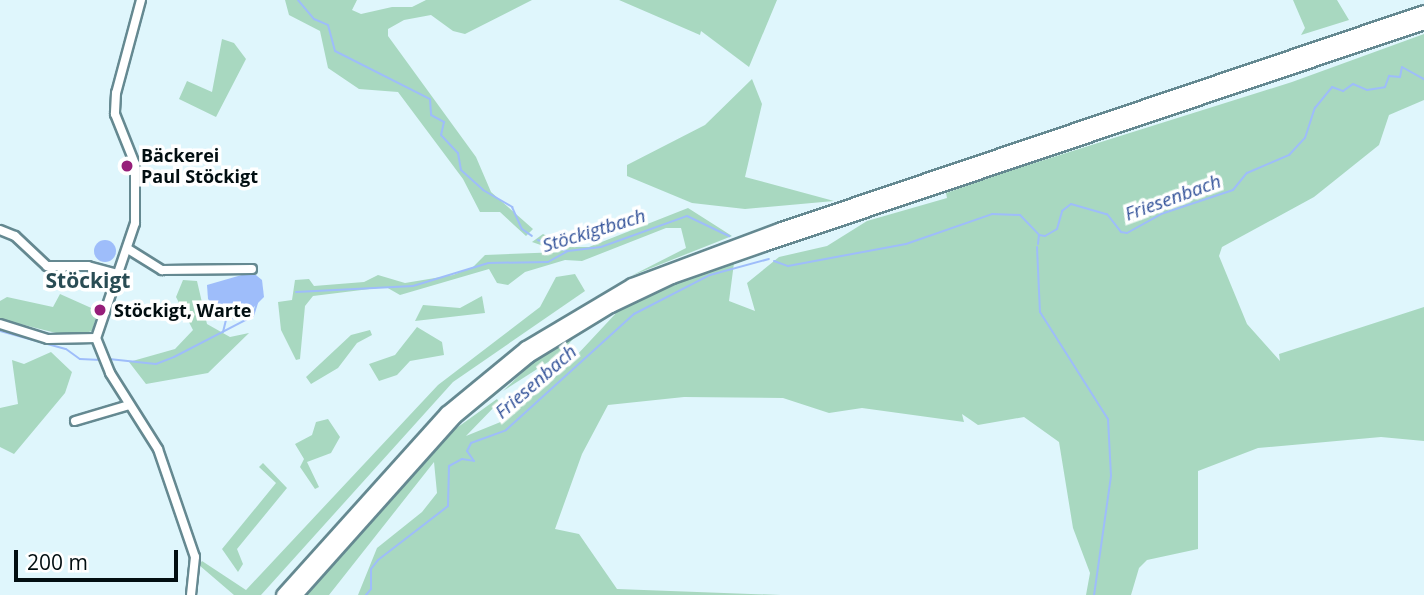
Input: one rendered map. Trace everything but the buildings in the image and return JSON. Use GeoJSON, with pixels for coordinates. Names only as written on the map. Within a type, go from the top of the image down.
{"type":"FeatureCollection","features":[{"type":"Feature","properties":{"kind":"highway"},"geometry":{"type":"LineString","coordinates":[[780,235],[1424,12]]}},
{"type":"Feature","properties":{"kind":"highway"},"geometry":{"type":"LineString","coordinates":[[283,595],[447,413],[526,348],[632,285],[1424,23]]}},
{"type":"Feature","properties":{"kind":"highway"},"geometry":{"type":"LineString","coordinates":[[296,595],[454,418],[530,356],[641,291],[762,241]]}},
{"type":"Feature","properties":{"kind":"street"},"geometry":{"type":"LineString","coordinates":[[141,0],[116,93],[115,114],[135,164],[135,223],[96,338],[130,405],[158,449],[188,533],[196,571],[191,595]]}},
{"type":"Feature","properties":{"kind":"street"},"geometry":{"type":"LineString","coordinates":[[0,230],[15,236],[47,266],[89,266],[117,274]]}},
{"type":"Feature","properties":{"kind":"street"},"geometry":{"type":"LineString","coordinates":[[128,249],[162,270],[252,269]]}},
{"type":"Feature","properties":{"kind":"street"},"geometry":{"type":"LineString","coordinates":[[0,324],[48,339],[96,338]]}},
{"type":"Feature","properties":{"kind":"street"},"geometry":{"type":"LineString","coordinates":[[75,421],[130,405]]}},
{"type":"Feature","properties":{"kind":"green space"},"geometry":{"type":"Polygon","coordinates":[[[285,0],[357,0],[352,10],[361,14],[392,7],[412,7],[426,0],[532,0],[465,34],[453,31],[431,15],[404,20],[388,29],[388,36],[476,157],[491,192],[533,229],[526,236],[500,212],[480,212],[463,179],[398,92],[359,89],[328,68],[320,31],[289,15],[285,0]]]}},
{"type":"Feature","properties":{"kind":"green space"},"geometry":{"type":"Polygon","coordinates":[[[619,0],[777,0],[749,67],[701,31],[700,35],[619,0]]]}},
{"type":"Feature","properties":{"kind":"green space"},"geometry":{"type":"Polygon","coordinates":[[[1293,0],[1337,0],[1349,20],[1301,35],[1305,28],[1293,0]]]}},
{"type":"Feature","properties":{"kind":"green space"},"geometry":{"type":"Polygon","coordinates":[[[1424,34],[1424,100],[1389,115],[1379,145],[1314,197],[1222,247],[1219,256],[1247,324],[1280,361],[1279,354],[1424,307],[1424,441],[1381,437],[1258,448],[1198,471],[1198,549],[1147,560],[1139,568],[1131,595],[1086,595],[1090,573],[1073,528],[1059,442],[1024,417],[978,425],[962,414],[964,422],[862,408],[829,413],[783,398],[684,397],[608,405],[582,454],[555,529],[579,534],[617,589],[781,595],[358,595],[377,548],[422,512],[437,493],[434,462],[329,595],[305,595],[444,437],[497,399],[499,402],[466,436],[503,421],[561,372],[619,310],[654,290],[734,263],[729,301],[755,311],[747,283],[779,257],[827,246],[867,221],[947,198],[946,193],[1012,170],[1292,82],[1424,34]]]}},
{"type":"Feature","properties":{"kind":"green space"},"geometry":{"type":"Polygon","coordinates":[[[222,39],[234,43],[246,59],[216,117],[179,99],[187,81],[212,92],[222,39]]]}},
{"type":"Feature","properties":{"kind":"green space"},"geometry":{"type":"Polygon","coordinates":[[[752,79],[762,104],[745,177],[834,201],[745,209],[692,203],[627,176],[627,165],[705,125],[752,79]]]}},
{"type":"Feature","properties":{"kind":"green space"},"geometry":{"type":"Polygon","coordinates":[[[688,208],[732,236],[631,276],[686,248],[681,228],[666,228],[582,261],[565,260],[525,272],[508,285],[497,283],[489,269],[400,295],[386,287],[313,296],[305,306],[300,359],[296,360],[281,330],[278,302],[292,300],[295,280],[309,279],[314,286],[364,282],[378,275],[405,283],[453,275],[473,267],[485,255],[561,252],[532,242],[543,234],[569,247],[589,247],[688,208]]]}},
{"type":"Feature","properties":{"kind":"green space"},"geometry":{"type":"Polygon","coordinates":[[[575,274],[585,291],[453,382],[261,595],[234,595],[199,565],[202,561],[246,590],[438,385],[540,307],[556,277],[575,274]]]}},
{"type":"Feature","properties":{"kind":"green space"},"geometry":{"type":"Polygon","coordinates":[[[183,280],[197,281],[207,324],[230,337],[249,333],[208,373],[146,384],[129,362],[175,349],[193,330],[176,297],[183,280]]]}},
{"type":"Feature","properties":{"kind":"green space"},"geometry":{"type":"Polygon","coordinates":[[[60,294],[98,311],[92,331],[72,337],[0,319],[0,301],[7,297],[53,307],[60,294]]]}},
{"type":"Feature","properties":{"kind":"green space"},"geometry":{"type":"Polygon","coordinates":[[[482,296],[485,313],[415,321],[423,305],[460,308],[482,296]]]}},
{"type":"Feature","properties":{"kind":"green space"},"geometry":{"type":"Polygon","coordinates":[[[417,327],[442,342],[444,355],[410,361],[397,375],[379,381],[369,364],[395,355],[417,327]]]}},
{"type":"Feature","properties":{"kind":"green space"},"geometry":{"type":"Polygon","coordinates":[[[370,330],[372,335],[357,343],[338,368],[311,384],[306,377],[351,335],[370,330]]]}},
{"type":"Feature","properties":{"kind":"green space"},"geometry":{"type":"Polygon","coordinates":[[[570,338],[573,339],[559,355],[503,391],[534,361],[570,338]]]}},
{"type":"Feature","properties":{"kind":"green space"},"geometry":{"type":"Polygon","coordinates":[[[51,352],[72,372],[65,393],[14,454],[0,447],[0,408],[18,404],[12,360],[24,364],[51,352]]]}},
{"type":"Feature","properties":{"kind":"green space"},"geometry":{"type":"Polygon","coordinates":[[[328,419],[340,437],[331,453],[307,462],[319,487],[315,489],[300,467],[304,459],[295,444],[312,435],[316,422],[328,419]]]}},
{"type":"Feature","properties":{"kind":"green space"},"geometry":{"type":"Polygon","coordinates":[[[263,463],[287,488],[237,549],[243,564],[238,572],[222,549],[276,483],[259,467],[263,463]]]}},
{"type":"Feature","properties":{"kind":"water"},"geometry":{"type":"Polygon","coordinates":[[[105,240],[113,243],[116,251],[113,259],[105,262],[97,259],[94,251],[97,243],[105,240]]]}},
{"type":"Feature","properties":{"kind":"water"},"geometry":{"type":"Polygon","coordinates":[[[252,272],[262,280],[264,297],[243,318],[226,320],[208,299],[207,285],[252,272]]]}},
{"type":"Feature","properties":{"kind":"waterway"},"geometry":{"type":"LineString","coordinates":[[298,0],[314,19],[328,25],[335,51],[430,99],[431,115],[444,122],[441,135],[458,153],[461,170],[483,190],[512,207],[522,229],[532,236]]}},
{"type":"Feature","properties":{"kind":"waterway","name":"Friesenbach"},"geometry":{"type":"LineString","coordinates":[[774,261],[788,266],[906,244],[992,214],[1020,215],[1039,235],[1045,236],[1057,229],[1062,211],[1071,204],[1107,214],[1121,232],[1127,233],[1161,214],[1233,190],[1247,173],[1289,155],[1305,138],[1315,108],[1332,87],[1343,91],[1353,84],[1367,90],[1385,87],[1389,76],[1400,77],[1402,67],[1424,79]]}},
{"type":"Feature","properties":{"kind":"waterway","name":"Stöckigtbach"},"geometry":{"type":"LineString","coordinates":[[296,292],[413,286],[488,263],[548,262],[568,251],[601,247],[687,216],[729,236]]}},
{"type":"Feature","properties":{"kind":"waterway"},"geometry":{"type":"LineString","coordinates":[[1038,244],[1039,235]]}},
{"type":"Feature","properties":{"kind":"waterway"},"geometry":{"type":"LineString","coordinates":[[538,240],[566,251]]}},
{"type":"Feature","properties":{"kind":"waterway"},"geometry":{"type":"LineString","coordinates":[[1037,247],[1040,312],[1108,419],[1111,476],[1094,595]]}},
{"type":"Feature","properties":{"kind":"waterway","name":"Friesenbach"},"geometry":{"type":"LineString","coordinates":[[366,595],[371,589],[371,569],[378,560],[448,506],[449,466],[462,459],[474,461],[467,451],[471,443],[506,430],[634,314],[710,275],[769,259]]}},
{"type":"Feature","properties":{"kind":"waterway","name":"Stöckigtbach"},"geometry":{"type":"LineString","coordinates":[[109,359],[156,364],[253,316],[257,303]]}},
{"type":"Feature","properties":{"kind":"waterway"},"geometry":{"type":"LineString","coordinates":[[223,332],[226,320]]}},
{"type":"Feature","properties":{"kind":"waterway","name":"Stöckigtbach"},"geometry":{"type":"LineString","coordinates":[[0,331],[66,349],[80,359],[101,360]]}},
{"type":"Feature","properties":{"kind":"place","name":"Bäckerei Paul Stöckigt"},"geometry":{"type":"Point","coordinates":[127,166]}},
{"type":"Feature","properties":{"kind":"place","name":"Stöckigt, Warte"},"geometry":{"type":"Point","coordinates":[100,310]}},
{"type":"Feature","properties":{"kind":"district","name":"Stöckigt"},"geometry":{"type":"Point","coordinates":[88,280]}}]}
